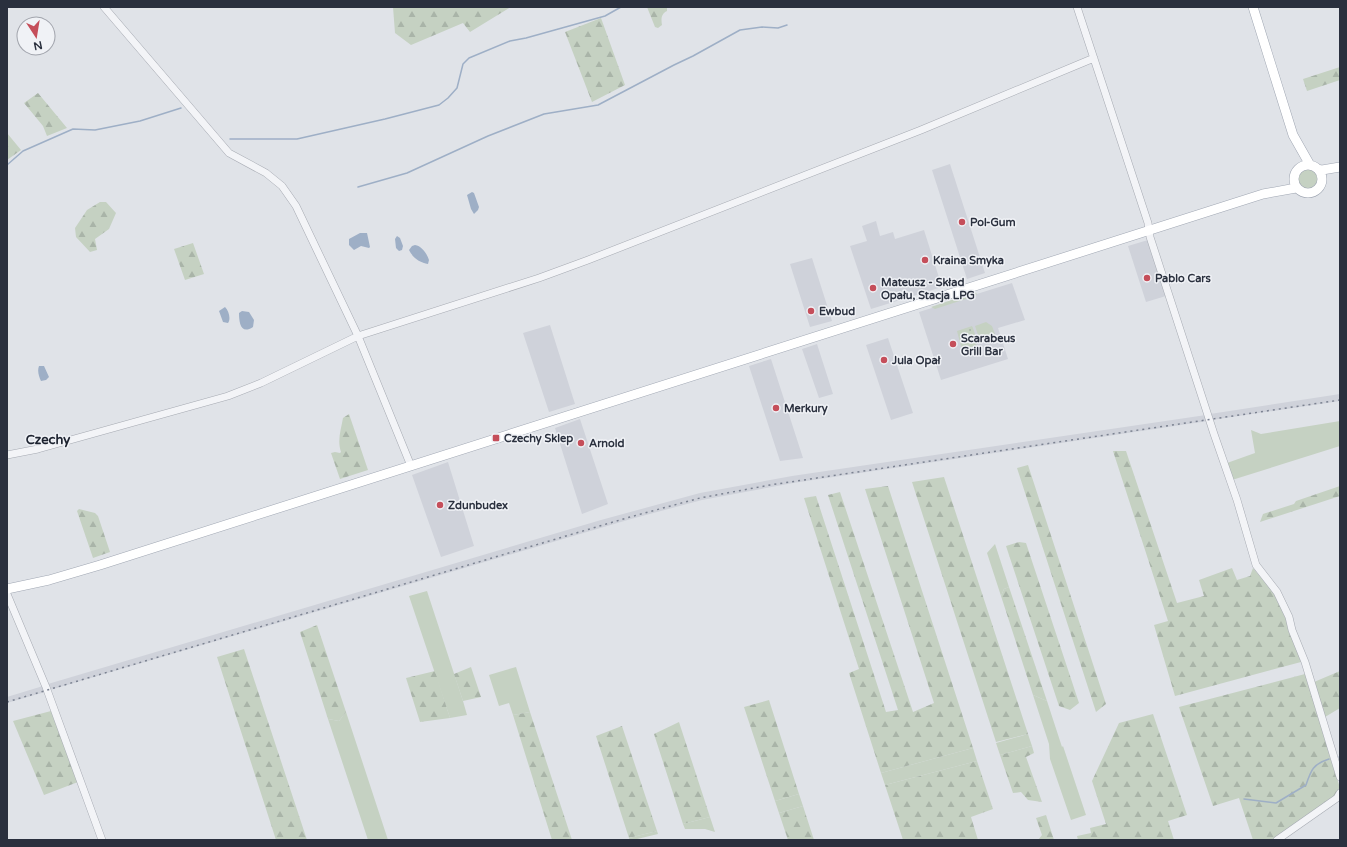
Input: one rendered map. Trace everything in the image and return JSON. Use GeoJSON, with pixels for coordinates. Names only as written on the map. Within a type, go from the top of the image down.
{"type":"FeatureCollection","features":[{"type":"Feature","properties":{"kind":"main road"},"geometry":{"type":"LineString","coordinates":[[1253,7],[1293,135],[1298,165],[1295,183],[1300,191],[1309,193],[1317,190],[1322,181],[1340,171]]}},
{"type":"Feature","properties":{"kind":"main road"},"geometry":{"type":"LineString","coordinates":[[1293,135],[1321,177],[1322,181]]}},
{"type":"Feature","properties":{"kind":"main road"},"geometry":{"type":"LineString","coordinates":[[1297,170],[1305,165],[1322,170],[1340,167]]}},
{"type":"Feature","properties":{"kind":"main road"},"geometry":{"type":"LineString","coordinates":[[7,589],[49,580],[100,565],[1295,183]]}},
{"type":"Feature","properties":{"kind":"street"},"geometry":{"type":"LineString","coordinates":[[104,7],[229,153],[266,173],[282,186],[296,206],[358,336],[411,466]]}},
{"type":"Feature","properties":{"kind":"street"},"geometry":{"type":"LineString","coordinates":[[1077,7],[1150,237],[1237,500],[1256,565],[1277,592],[1289,617],[1292,630],[1305,662],[1340,777]]}},
{"type":"Feature","properties":{"kind":"street"},"geometry":{"type":"LineString","coordinates":[[7,455],[38,449],[228,396],[261,383],[358,336],[539,278],[588,260],[921,130],[1094,58]]}},
{"type":"Feature","properties":{"kind":"street"},"geometry":{"type":"LineString","coordinates":[[7,594],[46,687],[102,840]]}},
{"type":"Feature","properties":{"kind":"street"},"geometry":{"type":"LineString","coordinates":[[1277,840],[1337,798],[1340,793]]}},
{"type":"Feature","properties":{"kind":"shaded area"},"geometry":{"type":"Polygon","coordinates":[[[950,164],[985,273],[967,279],[932,170],[950,164]]]}},
{"type":"Feature","properties":{"kind":"shaded area"},"geometry":{"type":"Polygon","coordinates":[[[876,221],[880,236],[893,232],[895,239],[924,230],[942,287],[871,309],[850,246],[867,241],[862,226],[876,221]]]}},
{"type":"Feature","properties":{"kind":"shaded area"},"geometry":{"type":"Polygon","coordinates":[[[1148,240],[1166,296],[1146,302],[1128,246],[1148,240]]]}},
{"type":"Feature","properties":{"kind":"shaded area"},"geometry":{"type":"Polygon","coordinates":[[[812,258],[832,321],[810,327],[790,264],[812,258]]]}},
{"type":"Feature","properties":{"kind":"shaded area"},"geometry":{"type":"Polygon","coordinates":[[[1012,283],[1025,320],[998,328],[1008,359],[941,380],[919,312],[1012,283]]]}},
{"type":"Feature","properties":{"kind":"shaded area"},"geometry":{"type":"Polygon","coordinates":[[[550,325],[575,404],[549,412],[523,333],[550,325]]]}},
{"type":"Feature","properties":{"kind":"shaded area"},"geometry":{"type":"Polygon","coordinates":[[[888,338],[913,413],[891,420],[866,345],[888,338]]]}},
{"type":"Feature","properties":{"kind":"shaded area"},"geometry":{"type":"Polygon","coordinates":[[[817,344],[833,394],[819,398],[802,349],[817,344]]]}},
{"type":"Feature","properties":{"kind":"shaded area"},"geometry":{"type":"Polygon","coordinates":[[[771,359],[803,458],[780,461],[749,366],[771,359]]]}},
{"type":"Feature","properties":{"kind":"shaded area"},"geometry":{"type":"Polygon","coordinates":[[[1340,394],[1340,401],[1212,420],[1210,414],[1340,394]]]}},
{"type":"Feature","properties":{"kind":"shaded area"},"geometry":{"type":"Polygon","coordinates":[[[1206,415],[1208,421],[793,483],[702,500],[631,519],[50,690],[48,684],[601,520],[700,493],[792,476],[1206,415]]]}},
{"type":"Feature","properties":{"kind":"shaded area"},"geometry":{"type":"Polygon","coordinates":[[[580,419],[608,504],[582,514],[555,428],[580,419]]]}},
{"type":"Feature","properties":{"kind":"shaded area"},"geometry":{"type":"Polygon","coordinates":[[[448,462],[474,546],[441,557],[412,475],[448,462]]]}},
{"type":"Feature","properties":{"kind":"shaded area"},"geometry":{"type":"Polygon","coordinates":[[[43,686],[45,692],[7,703],[7,697],[43,686]]]}},
{"type":"Feature","properties":{"kind":"green space"},"geometry":{"type":"Polygon","coordinates":[[[393,7],[511,7],[470,32],[463,23],[411,45],[395,33],[393,7]]]}},
{"type":"Feature","properties":{"kind":"green space"},"geometry":{"type":"Polygon","coordinates":[[[647,7],[667,7],[667,11],[662,17],[662,25],[658,28],[655,27],[647,7]]]}},
{"type":"Feature","properties":{"kind":"green space"},"geometry":{"type":"Polygon","coordinates":[[[601,18],[625,85],[592,102],[565,32],[601,18]]]}},
{"type":"Feature","properties":{"kind":"green space"},"geometry":{"type":"Polygon","coordinates":[[[1340,67],[1340,80],[1307,91],[1303,79],[1340,67]]]}},
{"type":"Feature","properties":{"kind":"green space"},"geometry":{"type":"Polygon","coordinates":[[[38,93],[67,128],[47,136],[43,126],[24,103],[38,93]]]}},
{"type":"Feature","properties":{"kind":"green space"},"geometry":{"type":"Polygon","coordinates":[[[7,133],[21,150],[7,160],[7,133]]]}},
{"type":"Feature","properties":{"kind":"green space"},"geometry":{"type":"Polygon","coordinates":[[[1304,169],[1312,169],[1318,175],[1318,183],[1312,189],[1304,189],[1298,183],[1298,175],[1304,169]]]}},
{"type":"Feature","properties":{"kind":"green space"},"geometry":{"type":"Polygon","coordinates":[[[100,202],[106,202],[116,213],[109,229],[95,239],[97,250],[90,252],[76,237],[75,228],[87,210],[100,202]]]}},
{"type":"Feature","properties":{"kind":"green space"},"geometry":{"type":"Polygon","coordinates":[[[193,243],[204,274],[185,280],[174,249],[193,243]]]}},
{"type":"Feature","properties":{"kind":"green space"},"geometry":{"type":"Polygon","coordinates":[[[975,292],[977,294],[975,296],[935,309],[931,307],[975,292]]]}},
{"type":"Feature","properties":{"kind":"green space"},"geometry":{"type":"Polygon","coordinates":[[[986,322],[992,326],[995,334],[983,339],[979,338],[975,326],[986,322]]]}},
{"type":"Feature","properties":{"kind":"green space"},"geometry":{"type":"Polygon","coordinates":[[[972,326],[977,340],[976,346],[962,350],[957,331],[972,326]]]}},
{"type":"Feature","properties":{"kind":"green space"},"geometry":{"type":"Polygon","coordinates":[[[971,328],[976,342],[967,345],[963,330],[971,328]]]}},
{"type":"Feature","properties":{"kind":"green space"},"geometry":{"type":"Polygon","coordinates":[[[349,414],[368,470],[340,479],[331,453],[341,452],[339,439],[340,431],[343,418],[349,414]]]}},
{"type":"Feature","properties":{"kind":"green space"},"geometry":{"type":"Polygon","coordinates":[[[1340,421],[1340,446],[1232,480],[1227,463],[1255,453],[1251,430],[1261,434],[1340,421]]]}},
{"type":"Feature","properties":{"kind":"green space"},"geometry":{"type":"Polygon","coordinates":[[[1113,451],[1126,451],[1177,603],[1204,596],[1199,580],[1232,568],[1237,580],[1250,576],[1253,568],[1273,592],[1286,619],[1301,662],[1175,696],[1154,625],[1168,621],[1113,451]]]}},
{"type":"Feature","properties":{"kind":"green space"},"geometry":{"type":"Polygon","coordinates":[[[1028,465],[1106,704],[1096,712],[1017,468],[1028,465]]]}},
{"type":"Feature","properties":{"kind":"green space"},"geometry":{"type":"Polygon","coordinates":[[[944,477],[1028,734],[996,742],[912,482],[944,477]]]}},
{"type":"Feature","properties":{"kind":"green space"},"geometry":{"type":"Polygon","coordinates":[[[888,486],[973,748],[881,773],[849,673],[859,669],[804,498],[816,496],[886,712],[898,710],[828,495],[840,492],[913,712],[934,703],[865,489],[888,486]]]}},
{"type":"Feature","properties":{"kind":"green space"},"geometry":{"type":"Polygon","coordinates":[[[1340,486],[1340,496],[1260,522],[1263,514],[1340,486]]]}},
{"type":"Feature","properties":{"kind":"green space"},"geometry":{"type":"Polygon","coordinates":[[[79,509],[95,513],[98,516],[110,552],[93,558],[77,511],[79,509]]]}},
{"type":"Feature","properties":{"kind":"green space"},"geometry":{"type":"Polygon","coordinates":[[[1019,542],[1026,543],[1079,703],[1070,710],[1059,706],[1006,546],[1019,542]]]}},
{"type":"Feature","properties":{"kind":"green space"},"geometry":{"type":"Polygon","coordinates":[[[995,544],[1009,587],[1004,589],[1001,596],[987,553],[995,544]]]}},
{"type":"Feature","properties":{"kind":"green space"},"geometry":{"type":"Polygon","coordinates":[[[1009,587],[1047,701],[1033,695],[1001,596],[1004,589],[1009,587]]]}},
{"type":"Feature","properties":{"kind":"green space"},"geometry":{"type":"Polygon","coordinates":[[[427,591],[467,715],[450,718],[409,596],[427,591]]]}},
{"type":"Feature","properties":{"kind":"green space"},"geometry":{"type":"Polygon","coordinates":[[[317,625],[346,712],[339,721],[328,719],[300,632],[317,625]]]}},
{"type":"Feature","properties":{"kind":"green space"},"geometry":{"type":"Polygon","coordinates":[[[244,649],[307,840],[276,840],[217,657],[244,649]]]}},
{"type":"Feature","properties":{"kind":"green space"},"geometry":{"type":"Polygon","coordinates":[[[471,667],[481,697],[463,701],[454,674],[471,667]]]}},
{"type":"Feature","properties":{"kind":"green space"},"geometry":{"type":"Polygon","coordinates":[[[516,667],[530,712],[513,715],[509,703],[499,706],[489,675],[516,667]]]}},
{"type":"Feature","properties":{"kind":"green space"},"geometry":{"type":"Polygon","coordinates":[[[435,671],[450,718],[420,722],[406,678],[435,671]]]}},
{"type":"Feature","properties":{"kind":"green space"},"geometry":{"type":"Polygon","coordinates":[[[1340,671],[1340,708],[1325,717],[1314,682],[1340,671]]]}},
{"type":"Feature","properties":{"kind":"green space"},"geometry":{"type":"Polygon","coordinates":[[[1305,674],[1340,788],[1334,796],[1272,840],[1253,840],[1239,798],[1213,806],[1179,707],[1305,674]]]}},
{"type":"Feature","properties":{"kind":"green space"},"geometry":{"type":"Polygon","coordinates":[[[1033,695],[1047,701],[1086,815],[1071,820],[1050,759],[1049,744],[1033,695]]]}},
{"type":"Feature","properties":{"kind":"green space"},"geometry":{"type":"Polygon","coordinates":[[[769,700],[799,794],[775,801],[744,707],[769,700]]]}},
{"type":"Feature","properties":{"kind":"green space"},"geometry":{"type":"Polygon","coordinates":[[[51,711],[78,782],[44,795],[13,721],[51,711]]]}},
{"type":"Feature","properties":{"kind":"green space"},"geometry":{"type":"Polygon","coordinates":[[[346,712],[388,840],[368,840],[328,719],[339,721],[346,712]]]}},
{"type":"Feature","properties":{"kind":"green space"},"geometry":{"type":"Polygon","coordinates":[[[530,712],[572,840],[552,840],[513,715],[530,712]]]}},
{"type":"Feature","properties":{"kind":"green space"},"geometry":{"type":"Polygon","coordinates":[[[1153,714],[1187,815],[1168,821],[1174,840],[1078,840],[1077,836],[1091,833],[1090,828],[1106,824],[1092,781],[1119,723],[1153,714]]]}},
{"type":"Feature","properties":{"kind":"green space"},"geometry":{"type":"Polygon","coordinates":[[[679,722],[710,817],[683,824],[654,734],[679,722]]]}},
{"type":"Feature","properties":{"kind":"green space"},"geometry":{"type":"Polygon","coordinates":[[[622,726],[657,831],[629,838],[596,736],[622,726]]]}},
{"type":"Feature","properties":{"kind":"green space"},"geometry":{"type":"Polygon","coordinates":[[[1028,734],[1032,746],[1000,755],[996,743],[1028,734]]]}},
{"type":"Feature","properties":{"kind":"green space"},"geometry":{"type":"Polygon","coordinates":[[[1032,746],[1034,753],[1026,757],[1042,802],[1028,800],[1021,792],[1013,793],[1000,755],[1032,746]]]}},
{"type":"Feature","properties":{"kind":"green space"},"geometry":{"type":"Polygon","coordinates":[[[973,748],[977,761],[885,785],[881,773],[973,748]]]}},
{"type":"Feature","properties":{"kind":"green space"},"geometry":{"type":"Polygon","coordinates":[[[977,761],[993,809],[971,817],[978,840],[903,840],[885,785],[977,761]]]}},
{"type":"Feature","properties":{"kind":"green space"},"geometry":{"type":"Polygon","coordinates":[[[799,794],[803,806],[779,813],[775,801],[799,794]]]}},
{"type":"Feature","properties":{"kind":"green space"},"geometry":{"type":"Polygon","coordinates":[[[803,806],[814,840],[788,840],[779,813],[803,806]]]}},
{"type":"Feature","properties":{"kind":"green space"},"geometry":{"type":"Polygon","coordinates":[[[1046,815],[1054,840],[1038,840],[1042,835],[1036,818],[1046,815]]]}},
{"type":"Feature","properties":{"kind":"green space"},"geometry":{"type":"Polygon","coordinates":[[[710,817],[715,832],[705,829],[685,829],[683,824],[710,817]]]}},
{"type":"Feature","properties":{"kind":"green space"},"geometry":{"type":"Polygon","coordinates":[[[657,831],[658,834],[633,840],[630,840],[629,838],[657,831]]]}},
{"type":"Feature","properties":{"kind":"water"},"geometry":{"type":"Polygon","coordinates":[[[472,192],[474,193],[479,207],[474,214],[467,195],[472,192]]]}},
{"type":"Feature","properties":{"kind":"water"},"geometry":{"type":"Polygon","coordinates":[[[360,233],[367,233],[370,247],[361,246],[354,250],[349,245],[349,239],[360,233]]]}},
{"type":"Feature","properties":{"kind":"water"},"geometry":{"type":"Polygon","coordinates":[[[397,236],[400,238],[403,246],[402,250],[399,251],[396,248],[395,239],[397,236]]]}},
{"type":"Feature","properties":{"kind":"water"},"geometry":{"type":"Polygon","coordinates":[[[415,245],[420,247],[426,253],[429,260],[428,264],[419,261],[410,253],[409,250],[415,245]]]}},
{"type":"Feature","properties":{"kind":"water"},"geometry":{"type":"Polygon","coordinates":[[[225,307],[229,315],[228,323],[223,322],[219,311],[225,307]]]}},
{"type":"Feature","properties":{"kind":"water"},"geometry":{"type":"Polygon","coordinates":[[[242,311],[249,312],[254,320],[253,327],[246,330],[243,329],[240,324],[239,313],[242,311]]]}},
{"type":"Feature","properties":{"kind":"water"},"geometry":{"type":"Polygon","coordinates":[[[39,366],[44,366],[49,377],[46,380],[41,381],[38,372],[39,366]]]}},
{"type":"Feature","properties":{"kind":"waterway"},"geometry":{"type":"LineString","coordinates":[[230,139],[297,139],[439,105],[457,88],[463,64],[469,58],[510,41],[605,16],[621,7]]}},
{"type":"Feature","properties":{"kind":"waterway"},"geometry":{"type":"LineString","coordinates":[[358,187],[407,173],[488,136],[544,114],[598,105],[740,30],[762,27],[778,28],[787,25]]}},
{"type":"Feature","properties":{"kind":"waterway"},"geometry":{"type":"LineString","coordinates":[[7,165],[23,151],[73,129],[95,130],[140,121],[181,108]]}},
{"type":"Feature","properties":{"kind":"waterway"},"geometry":{"type":"LineString","coordinates":[[1244,799],[1276,803],[1306,785],[1313,768],[1319,763],[1329,759]]}},
{"type":"Feature","properties":{"kind":"railway"},"geometry":{"type":"LineString","coordinates":[[7,702],[630,517],[700,498],[770,485],[1340,400]]}},
{"type":"Feature","properties":{"kind":"place","name":"Pol-Gum"},"geometry":{"type":"Point","coordinates":[962,222]}},
{"type":"Feature","properties":{"kind":"place","name":"Kraina Smyka"},"geometry":{"type":"Point","coordinates":[925,260]}},
{"type":"Feature","properties":{"kind":"place","name":"Pablo Cars"},"geometry":{"type":"Point","coordinates":[1147,278]}},
{"type":"Feature","properties":{"kind":"place","name":"Mateusz - Skład Opału, Stacja LPG"},"geometry":{"type":"Point","coordinates":[873,288]}},
{"type":"Feature","properties":{"kind":"place","name":"Ewbud"},"geometry":{"type":"Point","coordinates":[811,311]}},
{"type":"Feature","properties":{"kind":"place","name":"Scarabeus Grill Bar"},"geometry":{"type":"Point","coordinates":[953,344]}},
{"type":"Feature","properties":{"kind":"place","name":"Jula Opał"},"geometry":{"type":"Point","coordinates":[884,360]}},
{"type":"Feature","properties":{"kind":"place","name":"Merkury"},"geometry":{"type":"Point","coordinates":[776,408]}},
{"type":"Feature","properties":{"kind":"place","name":"Czechy Sklep"},"geometry":{"type":"Point","coordinates":[496,438]}},
{"type":"Feature","properties":{"kind":"place","name":"Arnold"},"geometry":{"type":"Point","coordinates":[581,443]}},
{"type":"Feature","properties":{"kind":"place","name":"Zdunbudex"},"geometry":{"type":"Point","coordinates":[440,505]}},
{"type":"Feature","properties":{"kind":"district","name":"Czechy"},"geometry":{"type":"Point","coordinates":[48,439]}}]}
